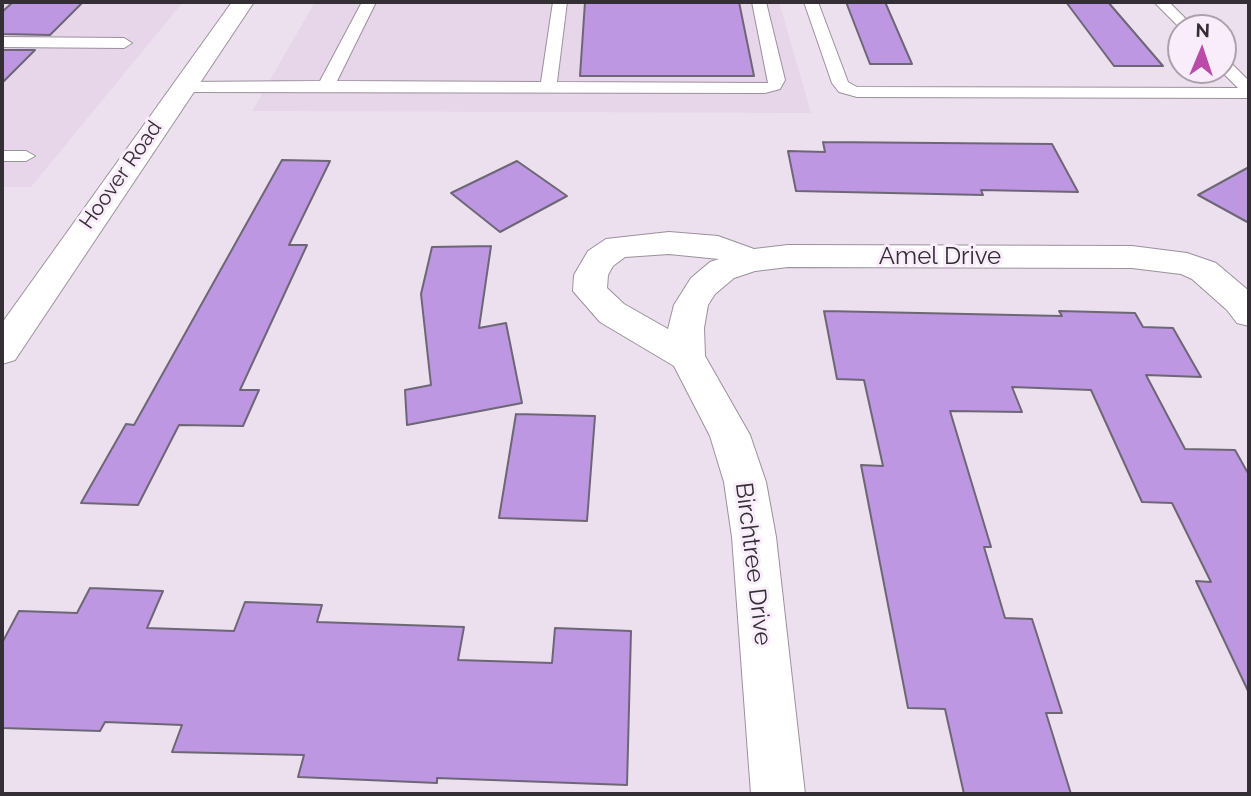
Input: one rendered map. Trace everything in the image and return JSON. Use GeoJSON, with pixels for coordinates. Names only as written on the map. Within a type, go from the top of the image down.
{"type":"FeatureCollection","features":[{"type":"Feature","properties":{"kind":"street","name":"Hoover Road"},"geometry":{"type":"LineString","coordinates":[[2,350],[243,2]]}},
{"type":"Feature","properties":{"kind":"street"},"geometry":{"type":"LineString","coordinates":[[687,356],[612,313],[590,290],[591,275],[600,259],[617,247],[669,243],[718,247],[752,260]]}},
{"type":"Feature","properties":{"kind":"street","name":"Amel Drive"},"geometry":{"type":"LineString","coordinates":[[691,305],[703,286],[722,270],[752,260],[788,256],[1132,257],[1187,264],[1205,271],[1239,301],[1249,314]]}},
{"type":"Feature","properties":{"kind":"street","name":"Birchtree Drive"},"geometry":{"type":"LineString","coordinates":[[691,305],[686,328],[687,356],[730,435],[745,482],[754,537],[778,794]]}},
{"type":"Feature","properties":{"kind":"lane"},"geometry":{"type":"LineString","coordinates":[[326,86],[369,2]]}},
{"type":"Feature","properties":{"kind":"lane"},"geometry":{"type":"LineString","coordinates":[[548,88],[560,2]]}},
{"type":"Feature","properties":{"kind":"lane"},"geometry":{"type":"LineString","coordinates":[[182,87],[765,88],[774,86],[777,80],[758,2]]}},
{"type":"Feature","properties":{"kind":"lane"},"geometry":{"type":"LineString","coordinates":[[811,2],[840,83],[845,89],[857,92],[1249,91]]}},
{"type":"Feature","properties":{"kind":"lane"},"geometry":{"type":"LineString","coordinates":[[2,42],[124,43]]}},
{"type":"Feature","properties":{"kind":"lane"},"geometry":{"type":"LineString","coordinates":[[2,156],[26,156]]}},
{"type":"Feature","properties":{"kind":"shaded area"},"geometry":{"type":"Polygon","coordinates":[[[2,2],[183,2],[31,187],[2,187],[2,2]]]}},
{"type":"Feature","properties":{"kind":"shaded area"},"geometry":{"type":"Polygon","coordinates":[[[315,2],[779,2],[811,113],[252,111],[315,2]]]}},
{"type":"Feature","properties":{"kind":"building"},"geometry":{"type":"Polygon","coordinates":[[[13,2],[83,2],[50,35],[2,34],[2,12],[13,2]]]}},
{"type":"Feature","properties":{"kind":"building"},"geometry":{"type":"Polygon","coordinates":[[[585,2],[739,2],[754,76],[580,76],[585,2]]]}},
{"type":"Feature","properties":{"kind":"building"},"geometry":{"type":"Polygon","coordinates":[[[846,2],[885,2],[912,64],[870,64],[846,2]]]}},
{"type":"Feature","properties":{"kind":"building"},"geometry":{"type":"Polygon","coordinates":[[[1066,2],[1108,2],[1163,66],[1114,66],[1066,2]]]}},
{"type":"Feature","properties":{"kind":"building"},"geometry":{"type":"Polygon","coordinates":[[[2,50],[35,50],[2,83],[2,50]]]}},
{"type":"Feature","properties":{"kind":"building"},"geometry":{"type":"Polygon","coordinates":[[[823,142],[1052,144],[1078,192],[981,190],[983,195],[796,191],[788,151],[825,152],[823,142]]]}},
{"type":"Feature","properties":{"kind":"building"},"geometry":{"type":"Polygon","coordinates":[[[282,160],[330,161],[289,245],[307,245],[240,390],[259,390],[243,426],[179,425],[138,505],[81,503],[126,424],[134,425],[282,160]]]}},
{"type":"Feature","properties":{"kind":"building"},"geometry":{"type":"Polygon","coordinates":[[[517,161],[567,196],[500,232],[451,193],[517,161]]]}},
{"type":"Feature","properties":{"kind":"building"},"geometry":{"type":"Polygon","coordinates":[[[1249,167],[1249,223],[1198,195],[1249,167]]]}},
{"type":"Feature","properties":{"kind":"building"},"geometry":{"type":"Polygon","coordinates":[[[491,246],[479,328],[506,323],[522,403],[407,425],[405,390],[431,385],[421,294],[432,247],[491,246]]]}},
{"type":"Feature","properties":{"kind":"building"},"geometry":{"type":"Polygon","coordinates":[[[824,311],[1062,316],[1059,311],[1135,313],[1143,327],[1173,328],[1201,377],[1146,375],[1185,449],[1235,450],[1249,475],[1249,693],[1196,581],[1211,582],[1172,503],[1142,502],[1091,390],[1012,387],[1022,412],[950,411],[991,547],[984,547],[1005,618],[1032,619],[1062,713],[1046,713],[1071,794],[964,794],[945,709],[908,708],[861,465],[883,466],[864,380],[837,379],[824,311]]]}},
{"type":"Feature","properties":{"kind":"building"},"geometry":{"type":"Polygon","coordinates":[[[516,414],[595,416],[587,521],[499,518],[516,414]]]}},
{"type":"Feature","properties":{"kind":"building"},"geometry":{"type":"Polygon","coordinates":[[[90,588],[163,591],[147,628],[234,631],[245,602],[322,605],[317,622],[464,627],[458,660],[552,663],[555,628],[631,631],[627,785],[437,778],[437,783],[298,777],[304,755],[172,752],[182,725],[105,722],[100,731],[2,728],[2,643],[19,611],[77,613],[90,588]]]}}]}
